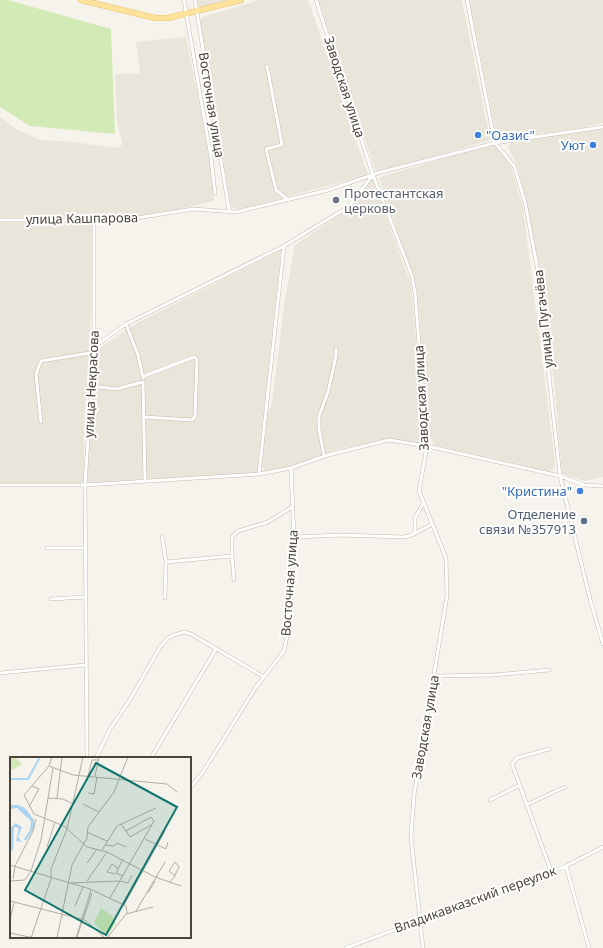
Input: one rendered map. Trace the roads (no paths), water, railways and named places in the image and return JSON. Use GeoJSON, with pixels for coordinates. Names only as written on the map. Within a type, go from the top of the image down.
{"type":"FeatureCollection","features":[{"type":"Feature","properties":{"kind":"main road"},"geometry":{"type":"LineString","coordinates":[[81,0],[156,18],[168,18],[197,12],[241,0]]}},
{"type":"Feature","properties":{"kind":"street","name":"Восточная улица"},"geometry":{"type":"LineString","coordinates":[[184,0],[210,147],[215,193]]}},
{"type":"Feature","properties":{"kind":"street","name":"Восточная улица"},"geometry":{"type":"LineString","coordinates":[[195,0],[229,210]]}},
{"type":"Feature","properties":{"kind":"street","name":"Заводская улица"},"geometry":{"type":"LineString","coordinates":[[316,0],[374,175],[412,276],[415,292],[427,446],[419,491],[446,558],[447,596],[414,795],[411,837],[423,948]]}},
{"type":"Feature","properties":{"kind":"street","name":"улица Пугачёва"},"geometry":{"type":"LineString","coordinates":[[466,0],[495,142],[514,166],[525,202],[537,266],[560,476],[590,599],[603,644]]}},
{"type":"Feature","properties":{"kind":"street"},"geometry":{"type":"LineString","coordinates":[[267,66],[282,145],[266,149],[276,190],[287,199]]}},
{"type":"Feature","properties":{"kind":"street","name":"улица Кашпарова"},"geometry":{"type":"LineString","coordinates":[[1,220],[124,220],[193,209],[229,210],[236,212],[263,207],[287,199],[328,190],[374,175],[495,142],[603,127]]}},
{"type":"Feature","properties":{"kind":"street"},"geometry":{"type":"LineString","coordinates":[[210,147],[219,151]]}},
{"type":"Feature","properties":{"kind":"street"},"geometry":{"type":"LineString","coordinates":[[41,422],[36,374],[41,360],[90,353],[126,324],[284,246],[348,207],[374,175]]}},
{"type":"Feature","properties":{"kind":"street","name":"улица Некрасова"},"geometry":{"type":"LineString","coordinates":[[87,757],[85,665],[85,485],[94,349],[94,220]]}},
{"type":"Feature","properties":{"kind":"street"},"geometry":{"type":"LineString","coordinates":[[259,474],[284,246]]}},
{"type":"Feature","properties":{"kind":"street"},"geometry":{"type":"LineString","coordinates":[[126,324],[144,376],[145,482]]}},
{"type":"Feature","properties":{"kind":"street"},"geometry":{"type":"LineString","coordinates":[[324,456],[319,429],[320,416],[328,392],[336,356],[336,349]]}},
{"type":"Feature","properties":{"kind":"street"},"geometry":{"type":"LineString","coordinates":[[144,376],[194,357],[197,359],[195,416],[192,420],[145,417]]}},
{"type":"Feature","properties":{"kind":"street"},"geometry":{"type":"LineString","coordinates":[[91,386],[116,388],[143,382]]}},
{"type":"Feature","properties":{"kind":"street"},"geometry":{"type":"LineString","coordinates":[[0,485],[85,485],[259,474],[291,468],[324,456],[389,440],[427,446],[560,476],[584,485],[603,486]]}},
{"type":"Feature","properties":{"kind":"street","name":"Восточная улица"},"geometry":{"type":"LineString","coordinates":[[191,787],[203,772],[256,687],[284,651],[289,626],[294,537],[291,468]]}},
{"type":"Feature","properties":{"kind":"street"},"geometry":{"type":"LineString","coordinates":[[415,533],[415,518],[424,502]]}},
{"type":"Feature","properties":{"kind":"street"},"geometry":{"type":"LineString","coordinates":[[234,580],[232,536],[238,531],[268,522],[292,508]]}},
{"type":"Feature","properties":{"kind":"street"},"geometry":{"type":"LineString","coordinates":[[294,537],[341,535],[404,537],[432,524]]}},
{"type":"Feature","properties":{"kind":"street"},"geometry":{"type":"LineString","coordinates":[[162,536],[166,562],[164,598]]}},
{"type":"Feature","properties":{"kind":"street"},"geometry":{"type":"LineString","coordinates":[[47,548],[85,548]]}},
{"type":"Feature","properties":{"kind":"street"},"geometry":{"type":"LineString","coordinates":[[166,562],[232,556]]}},
{"type":"Feature","properties":{"kind":"street"},"geometry":{"type":"LineString","coordinates":[[51,599],[85,597]]}},
{"type":"Feature","properties":{"kind":"street"},"geometry":{"type":"LineString","coordinates":[[96,757],[110,729],[168,638],[184,632],[191,634],[264,677]]}},
{"type":"Feature","properties":{"kind":"street"},"geometry":{"type":"LineString","coordinates":[[152,757],[216,650]]}},
{"type":"Feature","properties":{"kind":"street"},"geometry":{"type":"LineString","coordinates":[[0,673],[85,665]]}},
{"type":"Feature","properties":{"kind":"street"},"geometry":{"type":"LineString","coordinates":[[434,676],[451,677],[493,675],[549,670]]}},
{"type":"Feature","properties":{"kind":"street"},"geometry":{"type":"LineString","coordinates":[[549,749],[524,755],[513,760],[512,764],[528,804],[551,871]]}},
{"type":"Feature","properties":{"kind":"street"},"geometry":{"type":"LineString","coordinates":[[490,800],[520,786]]}},
{"type":"Feature","properties":{"kind":"street"},"geometry":{"type":"LineString","coordinates":[[528,804],[565,787]]}},
{"type":"Feature","properties":{"kind":"street","name":"Владикавказский переулок"},"geometry":{"type":"LineString","coordinates":[[346,948],[566,866],[603,847]]}},
{"type":"Feature","properties":{"kind":"street"},"geometry":{"type":"LineString","coordinates":[[566,866],[589,948]]}},
{"type":"Feature","properties":{"kind":"place","name":"\"Оазис\""},"geometry":{"type":"Point","coordinates":[478,135]}},
{"type":"Feature","properties":{"kind":"place","name":"Уют"},"geometry":{"type":"Point","coordinates":[593,145]}},
{"type":"Feature","properties":{"kind":"place","name":"Протестантская церковь"},"geometry":{"type":"Point","coordinates":[336,200]}},
{"type":"Feature","properties":{"kind":"place","name":"\"Кристина\""},"geometry":{"type":"Point","coordinates":[580,491]}},
{"type":"Feature","properties":{"kind":"place","name":"Отделение связи №357913"},"geometry":{"type":"Point","coordinates":[584,521]}}]}
